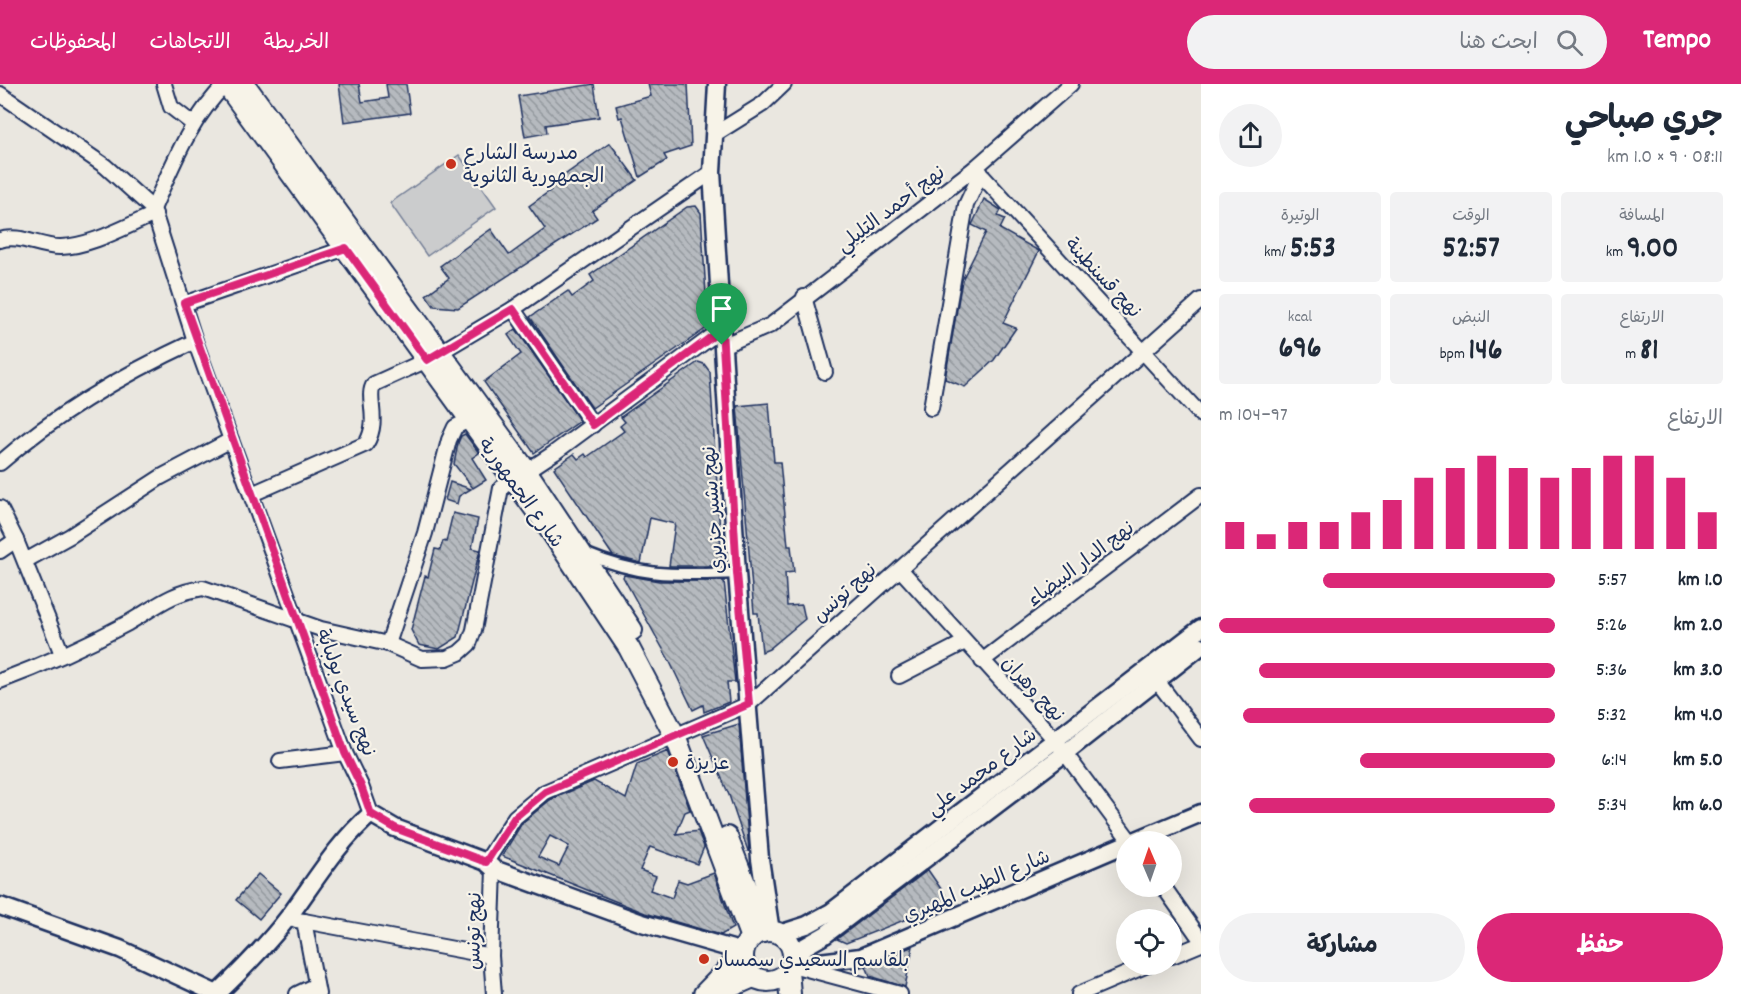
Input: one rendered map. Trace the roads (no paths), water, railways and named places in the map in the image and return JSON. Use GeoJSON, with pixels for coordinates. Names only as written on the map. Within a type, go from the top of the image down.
{"type":"FeatureCollection","features":[{"type":"Feature","properties":{"kind":"main road","name":"شارع الجمهورية"},"geometry":{"type":"LineString","coordinates":[[226,84],[346,248],[434,356],[469,420],[519,476],[581,552],[634,634],[681,735],[758,940]]}},
{"type":"Feature","properties":{"kind":"main road","name":"شارع الجمهورية"},"geometry":{"type":"LineString","coordinates":[[244,84],[519,476],[551,531],[629,648],[681,735]]}},
{"type":"Feature","properties":{"kind":"main road"},"geometry":{"type":"LineString","coordinates":[[704,994],[758,940],[785,939],[791,962],[789,994]]}},
{"type":"Feature","properties":{"kind":"main road"},"geometry":{"type":"LineString","coordinates":[[758,940],[747,970],[758,985]]}},
{"type":"Feature","properties":{"kind":"main road"},"geometry":{"type":"LineString","coordinates":[[714,994],[777,979],[791,962]]}},
{"type":"Feature","properties":{"kind":"street"},"geometry":{"type":"LineString","coordinates":[[164,84],[171,107],[193,124]]}},
{"type":"Feature","properties":{"kind":"street"},"geometry":{"type":"LineString","coordinates":[[0,240],[16,239],[53,247],[80,244],[154,212],[193,124],[205,104],[226,84]]}},
{"type":"Feature","properties":{"kind":"street","name":"نهج بشير جزيري"},"geometry":{"type":"LineString","coordinates":[[717,84],[711,172],[737,573],[760,859],[758,940]]}},
{"type":"Feature","properties":{"kind":"street"},"geometry":{"type":"LineString","coordinates":[[715,134],[763,104],[784,84]]}},
{"type":"Feature","properties":{"kind":"street","name":"نهج أحمد التليلي"},"geometry":{"type":"LineString","coordinates":[[519,476],[722,337],[771,325],[804,297],[978,170],[1071,84]]}},
{"type":"Feature","properties":{"kind":"street"},"geometry":{"type":"LineString","coordinates":[[0,94],[105,166],[154,212]]}},
{"type":"Feature","properties":{"kind":"street"},"geometry":{"type":"LineString","coordinates":[[931,408],[966,205],[978,170]]}},
{"type":"Feature","properties":{"kind":"street","name":"نهج قسنطينة"},"geometry":{"type":"LineString","coordinates":[[978,170],[1201,415]]}},
{"type":"Feature","properties":{"kind":"street"},"geometry":{"type":"LineString","coordinates":[[252,494],[366,444],[373,427],[372,386],[434,356],[513,309],[711,172]]}},
{"type":"Feature","properties":{"kind":"street","name":"نهج سيدي بولبابة"},"geometry":{"type":"LineString","coordinates":[[154,212],[195,341],[345,753],[371,814]]}},
{"type":"Feature","properties":{"kind":"street"},"geometry":{"type":"LineString","coordinates":[[184,303],[346,248]]}},
{"type":"Feature","properties":{"kind":"street"},"geometry":{"type":"LineString","coordinates":[[804,297],[825,372]]}},
{"type":"Feature","properties":{"kind":"street","name":"نهج تونس"},"geometry":{"type":"LineString","coordinates":[[494,994],[491,956],[490,866],[515,817],[545,792],[749,704],[1201,300]]}},
{"type":"Feature","properties":{"kind":"street"},"geometry":{"type":"LineString","coordinates":[[513,309],[593,425]]}},
{"type":"Feature","properties":{"kind":"street"},"geometry":{"type":"LineString","coordinates":[[0,463],[97,392],[144,365],[195,341]]}},
{"type":"Feature","properties":{"kind":"street"},"geometry":{"type":"LineString","coordinates":[[388,644],[425,533],[449,440],[454,427],[469,420]]}},
{"type":"Feature","properties":{"kind":"street"},"geometry":{"type":"LineString","coordinates":[[25,561],[70,536],[160,477],[231,440]]}},
{"type":"Feature","properties":{"kind":"street"},"geometry":{"type":"LineString","coordinates":[[0,681],[128,622],[159,601],[184,591],[203,588],[218,591],[298,621],[388,644],[422,659],[434,660],[459,653],[469,644],[474,630],[498,495],[506,483],[519,476]]}},
{"type":"Feature","properties":{"kind":"street","name":"نهج الدار البيضاء"},"geometry":{"type":"LineString","coordinates":[[982,662],[1201,495]]}},
{"type":"Feature","properties":{"kind":"street"},"geometry":{"type":"LineString","coordinates":[[0,508],[25,561],[62,654]]}},
{"type":"Feature","properties":{"kind":"street"},"geometry":{"type":"LineString","coordinates":[[0,551],[16,540]]}},
{"type":"Feature","properties":{"kind":"street"},"geometry":{"type":"LineString","coordinates":[[581,552],[612,564],[657,574],[737,573]]}},
{"type":"Feature","properties":{"kind":"street","name":"نهج وهران"},"geometry":{"type":"LineString","coordinates":[[900,569],[1061,747],[1123,831]]}},
{"type":"Feature","properties":{"kind":"street","name":"شارع محمد علي"},"geometry":{"type":"LineString","coordinates":[[791,962],[1061,747],[1201,628]]}},
{"type":"Feature","properties":{"kind":"street"},"geometry":{"type":"LineString","coordinates":[[899,676],[965,642]]}},
{"type":"Feature","properties":{"kind":"street","name":"شارع محمد علي"},"geometry":{"type":"LineString","coordinates":[[758,940],[807,925],[831,912],[1061,747],[1158,681],[1201,646]]}},
{"type":"Feature","properties":{"kind":"street"},"geometry":{"type":"LineString","coordinates":[[1158,681],[1201,740]]}},
{"type":"Feature","properties":{"kind":"street"},"geometry":{"type":"LineString","coordinates":[[280,761],[345,753]]}},
{"type":"Feature","properties":{"kind":"street"},"geometry":{"type":"LineString","coordinates":[[1158,831],[1201,813]]}},
{"type":"Feature","properties":{"kind":"street"},"geometry":{"type":"LineString","coordinates":[[0,906],[120,949],[217,994],[296,920],[353,830],[371,814],[395,828],[642,923],[758,940]]}},
{"type":"Feature","properties":{"kind":"street","name":"شارع الطيب المهيري"},"geometry":{"type":"LineString","coordinates":[[791,962],[840,961],[861,957],[1116,848]]}},
{"type":"Feature","properties":{"kind":"street"},"geometry":{"type":"LineString","coordinates":[[1171,897],[1199,935],[1182,948]]}},
{"type":"Feature","properties":{"kind":"street"},"geometry":{"type":"LineString","coordinates":[[296,920],[491,956]]}},
{"type":"Feature","properties":{"kind":"street"},"geometry":{"type":"LineString","coordinates":[[296,920],[317,990],[297,994]]}},
{"type":"Feature","properties":{"kind":"street"},"geometry":{"type":"LineString","coordinates":[[791,962],[900,994]]}},
{"type":"Feature","properties":{"kind":"street"},"geometry":{"type":"LineString","coordinates":[[1079,994],[1124,975]]}},
{"type":"Feature","properties":{"kind":"place","name":"مدرسة الشارع الجمهورية الثانوية"},"geometry":{"type":"Point","coordinates":[451,164]}},
{"type":"Feature","properties":{"kind":"place","name":"عزيزة"},"geometry":{"type":"Point","coordinates":[673,762]}},
{"type":"Feature","properties":{"kind":"place","name":"بلقاسم السعيدي سمسار"},"geometry":{"type":"Point","coordinates":[704,959]}}]}
